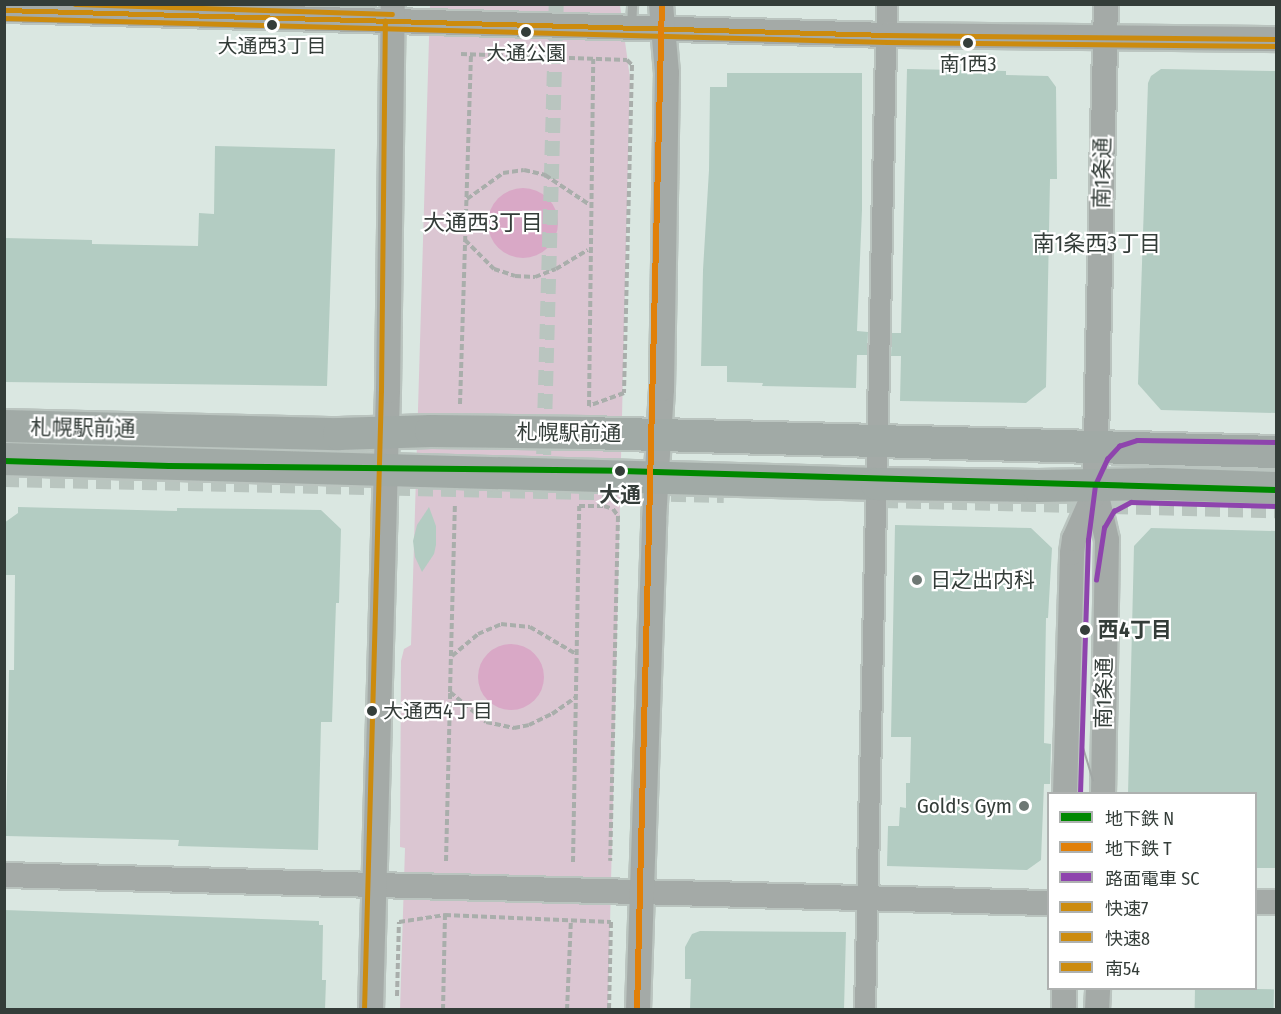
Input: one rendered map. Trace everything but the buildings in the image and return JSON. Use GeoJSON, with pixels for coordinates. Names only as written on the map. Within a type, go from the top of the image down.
{"type":"FeatureCollection","features":[{"type":"Feature","properties":{"kind":"highway","name":"札幌駅前通"},"geometry":{"type":"LineString","coordinates":[[4,426],[339,434],[387,432],[659,435],[1276,452]]}},
{"type":"Feature","properties":{"kind":"highway","name":"札幌駅前通"},"geometry":{"type":"LineString","coordinates":[[4,459],[877,484],[1160,484],[1276,488]]}},
{"type":"Feature","properties":{"kind":"street"},"geometry":{"type":"LineString","coordinates":[[638,1010],[659,435],[667,73],[661,4]]}},
{"type":"Feature","properties":{"kind":"street"},"geometry":{"type":"LineString","coordinates":[[866,1010],[887,4]]}},
{"type":"Feature","properties":{"kind":"street","name":"南1条通"},"geometry":{"type":"LineString","coordinates":[[1065,792],[1072,553],[1074,539],[1093,496],[1095,485],[1106,4]]}},
{"type":"Feature","properties":{"kind":"street"},"geometry":{"type":"LineString","coordinates":[[4,10],[396,10],[632,16],[663,29],[886,35],[1276,39]]}},
{"type":"Feature","properties":{"kind":"street"},"geometry":{"type":"LineString","coordinates":[[371,1010],[396,10]]}},
{"type":"Feature","properties":{"kind":"street","name":"南1条通"},"geometry":{"type":"LineString","coordinates":[[1095,485],[1107,540],[1103,792]]}},
{"type":"Feature","properties":{"kind":"street"},"geometry":{"type":"LineString","coordinates":[[4,875],[1047,903]]}},
{"type":"Feature","properties":{"kind":"street"},"geometry":{"type":"LineString","coordinates":[[1257,902],[1276,902]]}},
{"type":"Feature","properties":{"kind":"street"},"geometry":{"type":"LineString","coordinates":[[1064,990],[1064,1010]]}},
{"type":"Feature","properties":{"kind":"street"},"geometry":{"type":"LineString","coordinates":[[1097,1010],[1098,990]]}},
{"type":"Feature","properties":{"kind":"path"},"geometry":{"type":"LineString","coordinates":[[461,54],[627,60],[632,65],[624,393],[589,406],[593,59]]}},
{"type":"Feature","properties":{"kind":"path"},"geometry":{"type":"LineString","coordinates":[[460,404],[471,54]]}},
{"type":"Feature","properties":{"kind":"path"},"geometry":{"type":"LineString","coordinates":[[466,200],[502,173],[524,170],[545,175],[590,205]]}},
{"type":"Feature","properties":{"kind":"path"},"geometry":{"type":"LineString","coordinates":[[465,240],[494,269],[515,276],[535,277],[556,269],[589,250]]}},
{"type":"Feature","properties":{"kind":"path"},"geometry":{"type":"LineString","coordinates":[[446,861],[455,504]]}},
{"type":"Feature","properties":{"kind":"path"},"geometry":{"type":"LineString","coordinates":[[573,862],[579,506],[604,506],[613,509],[618,516],[610,861]]}},
{"type":"Feature","properties":{"kind":"path"},"geometry":{"type":"LineString","coordinates":[[451,656],[478,634],[501,624],[530,627],[576,655]]}},
{"type":"Feature","properties":{"kind":"path"},"geometry":{"type":"LineString","coordinates":[[450,692],[486,722],[514,728],[529,725],[552,714],[576,698]]}},
{"type":"Feature","properties":{"kind":"path"},"geometry":{"type":"LineString","coordinates":[[443,1010],[445,915]]}},
{"type":"Feature","properties":{"kind":"path"},"geometry":{"type":"LineString","coordinates":[[397,999],[399,922],[445,915],[611,922],[609,1010]]}},
{"type":"Feature","properties":{"kind":"path"},"geometry":{"type":"LineString","coordinates":[[567,1010],[571,920]]}},
{"type":"Feature","properties":{"kind":"shaded area","name":"大通公園"},"geometry":{"type":"Polygon","coordinates":[[[430,5],[620,5],[630,78],[608,1009],[400,1010],[405,848],[400,847],[401,661],[404,649],[411,645],[430,5]]]}},
{"type":"Feature","properties":{"kind":"shaded area"},"geometry":{"type":"Polygon","coordinates":[[[516,188],[530,188],[543,194],[552,203],[558,216],[556,236],[548,248],[530,258],[516,258],[503,252],[494,243],[488,230],[488,216],[494,203],[503,194],[516,188]]]}},
{"type":"Feature","properties":{"kind":"shaded area"},"geometry":{"type":"Polygon","coordinates":[[[511,644],[523,647],[534,654],[541,665],[544,677],[541,689],[534,700],[523,707],[511,710],[499,707],[488,700],[481,689],[478,677],[481,665],[488,654],[499,647],[511,644]]]}},
{"type":"Feature","properties":{"kind":"tunnel"},"geometry":{"type":"LineString","coordinates":[[543,477],[556,4]]}},
{"type":"Feature","properties":{"kind":"tunnel"},"geometry":{"type":"LineString","coordinates":[[4,479],[724,495]]}},
{"type":"Feature","properties":{"kind":"tunnel"},"geometry":{"type":"LineString","coordinates":[[883,500],[1276,510]]}},
{"type":"Feature","properties":{"kind":"tram line","name":"SC"},"geometry":{"type":"LineString","coordinates":[[1080,792],[1088,540],[1095,485],[1107,459],[1119,446],[1137,440],[1276,442]]}},
{"type":"Feature","properties":{"kind":"tram line","name":"SC"},"geometry":{"type":"LineString","coordinates":[[1096,580],[1104,528],[1114,511],[1131,502],[1276,506]]}},
{"type":"Feature","properties":{"kind":"tram line"},"geometry":{"type":"LineString","coordinates":[[1082,743],[1093,780]]}},
{"type":"Feature","properties":{"kind":"metro line","name":"T"},"geometry":{"type":"LineString","coordinates":[[637,1010],[662,4]]}},
{"type":"Feature","properties":{"kind":"metro line","name":"N"},"geometry":{"type":"LineString","coordinates":[[4,461],[169,466],[621,471],[1276,490]]}},
{"type":"Feature","properties":{"kind":"transit line","name":"南54"},"geometry":{"type":"LineString","coordinates":[[75,4],[392,14]]}},
{"type":"Feature","properties":{"kind":"transit line","name":"快速7"},"geometry":{"type":"LineString","coordinates":[[4,10],[887,35],[1276,39]]}},
{"type":"Feature","properties":{"kind":"transit line","name":"快速8"},"geometry":{"type":"LineString","coordinates":[[4,18],[887,42],[1276,46]]}},
{"type":"Feature","properties":{"kind":"transit line","name":"南54"},"geometry":{"type":"LineString","coordinates":[[364,1010],[381,391],[385,21]]}},
{"type":"Feature","properties":{"kind":"place","name":"大通西3丁目"},"geometry":{"type":"Point","coordinates":[272,25]}},
{"type":"Feature","properties":{"kind":"place","name":"大通公園"},"geometry":{"type":"Point","coordinates":[526,32]}},
{"type":"Feature","properties":{"kind":"place","name":"南1西3"},"geometry":{"type":"Point","coordinates":[968,43]}},
{"type":"Feature","properties":{"kind":"place","name":"大通"},"geometry":{"type":"Point","coordinates":[620,471]}},
{"type":"Feature","properties":{"kind":"place","name":"日之出内科"},"geometry":{"type":"Point","coordinates":[917,580]}},
{"type":"Feature","properties":{"kind":"place","name":"西4丁目"},"geometry":{"type":"Point","coordinates":[1085,630]}},
{"type":"Feature","properties":{"kind":"place","name":"大通西4丁目"},"geometry":{"type":"Point","coordinates":[372,711]}},
{"type":"Feature","properties":{"kind":"place","name":"Gold's Gym"},"geometry":{"type":"Point","coordinates":[1024,806]}},
{"type":"Feature","properties":{"kind":"district","name":"大通西3丁目"},"geometry":{"type":"Point","coordinates":[483,223]}},
{"type":"Feature","properties":{"kind":"district","name":"南1条西3丁目"},"geometry":{"type":"Point","coordinates":[1097,244]}}]}
